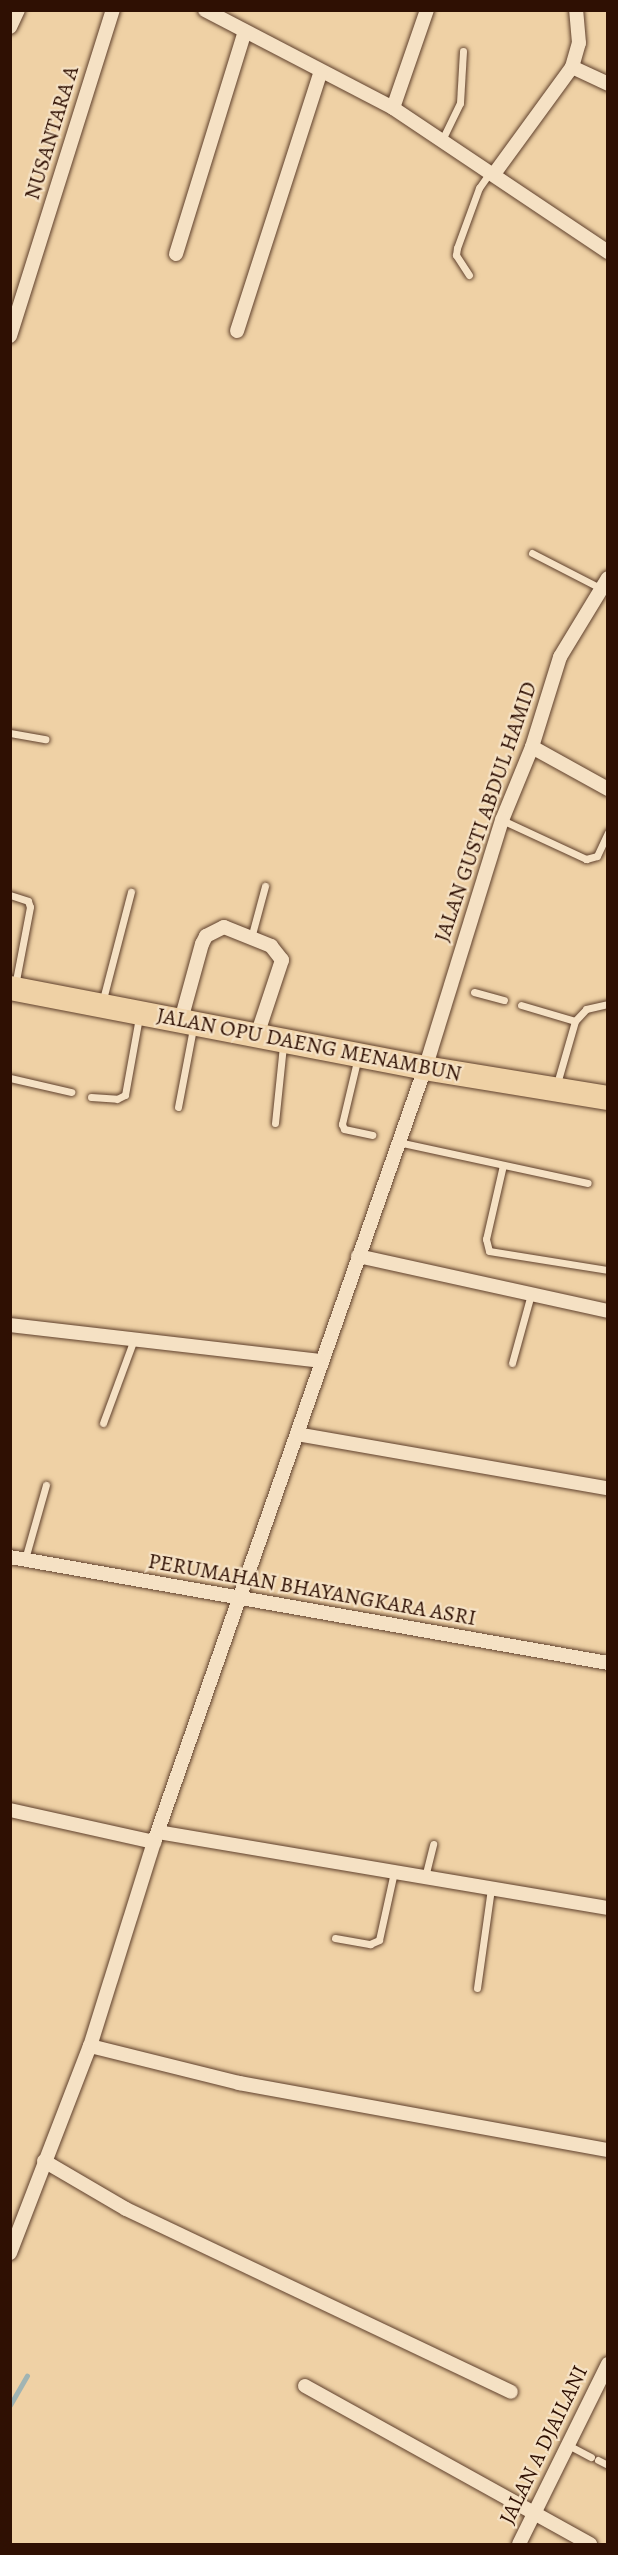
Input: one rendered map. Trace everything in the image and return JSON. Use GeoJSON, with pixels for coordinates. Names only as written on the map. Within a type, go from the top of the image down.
{"type":"FeatureCollection","features":[{"type":"Feature","properties":{"kind":"highway","name":"JALAN OPU DAENG MENAMBUN"},"geometry":{"type":"LineString","coordinates":[[13,989],[424,1068],[608,1098]]}},
{"type":"Feature","properties":{"kind":"street"},"geometry":{"type":"LineString","coordinates":[[10,27],[18,10]]}},
{"type":"Feature","properties":{"kind":"street","name":"NUSANTARA A"},"geometry":{"type":"LineString","coordinates":[[10,336],[113,10]]}},
{"type":"Feature","properties":{"kind":"street"},"geometry":{"type":"LineString","coordinates":[[205,10],[393,108],[608,252]]}},
{"type":"Feature","properties":{"kind":"street"},"geometry":{"type":"LineString","coordinates":[[393,108],[427,10]]}},
{"type":"Feature","properties":{"kind":"street"},"geometry":{"type":"LineString","coordinates":[[492,173],[572,67],[579,43],[576,10]]}},
{"type":"Feature","properties":{"kind":"street"},"geometry":{"type":"LineString","coordinates":[[176,254],[245,31]]}},
{"type":"Feature","properties":{"kind":"street"},"geometry":{"type":"LineString","coordinates":[[572,67],[608,84]]}},
{"type":"Feature","properties":{"kind":"street"},"geometry":{"type":"LineString","coordinates":[[237,331],[321,71]]}},
{"type":"Feature","properties":{"kind":"street","name":"JALAN GUSTI ABDUL HAMID"},"geometry":{"type":"LineString","coordinates":[[10,2253],[90,2046],[156,1837],[424,1068],[502,820],[532,747],[560,657],[604,583]]}},
{"type":"Feature","properties":{"kind":"street"},"geometry":{"type":"LineString","coordinates":[[532,747],[608,789]]}},
{"type":"Feature","properties":{"kind":"street"},"geometry":{"type":"LineString","coordinates":[[187,1022],[206,936],[224,927],[271,946],[282,960],[257,1035]]}},
{"type":"Feature","properties":{"kind":"street"},"geometry":{"type":"LineString","coordinates":[[358,1256],[608,1311]]}},
{"type":"Feature","properties":{"kind":"street"},"geometry":{"type":"LineString","coordinates":[[10,1325],[322,1361]]}},
{"type":"Feature","properties":{"kind":"street"},"geometry":{"type":"LineString","coordinates":[[297,1434],[608,1488]]}},
{"type":"Feature","properties":{"kind":"street","name":"PERUMAHAN BHAYANGKARA ASRI"},"geometry":{"type":"LineString","coordinates":[[10,1557],[239,1600],[608,1663]]}},
{"type":"Feature","properties":{"kind":"street"},"geometry":{"type":"LineString","coordinates":[[10,1810],[156,1837],[394,1872],[608,1908]]}},
{"type":"Feature","properties":{"kind":"street"},"geometry":{"type":"LineString","coordinates":[[90,2046],[239,2083],[608,2150]]}},
{"type":"Feature","properties":{"kind":"street"},"geometry":{"type":"LineString","coordinates":[[44,2161],[126,2210],[511,2392]]}},
{"type":"Feature","properties":{"kind":"street","name":"JALAN A DJAILANI"},"geometry":{"type":"LineString","coordinates":[[519,2544],[608,2364]]}},
{"type":"Feature","properties":{"kind":"street"},"geometry":{"type":"LineString","coordinates":[[305,2386],[536,2511],[590,2544]]}},
{"type":"Feature","properties":{"kind":"lane"},"geometry":{"type":"LineString","coordinates":[[442,140],[460,103],[463,51]]}},
{"type":"Feature","properties":{"kind":"lane"},"geometry":{"type":"LineString","coordinates":[[469,275],[459,261],[457,248],[479,188],[492,173]]}},
{"type":"Feature","properties":{"kind":"lane"},"geometry":{"type":"LineString","coordinates":[[532,553],[604,583]]}},
{"type":"Feature","properties":{"kind":"lane"},"geometry":{"type":"LineString","coordinates":[[10,733],[45,739]]}},
{"type":"Feature","properties":{"kind":"lane"},"geometry":{"type":"LineString","coordinates":[[502,820],[586,860],[597,856],[608,832]]}},
{"type":"Feature","properties":{"kind":"lane"},"geometry":{"type":"LineString","coordinates":[[251,938],[265,886]]}},
{"type":"Feature","properties":{"kind":"lane"},"geometry":{"type":"LineString","coordinates":[[101,1005],[131,892]]}},
{"type":"Feature","properties":{"kind":"lane"},"geometry":{"type":"LineString","coordinates":[[10,895],[24,898],[30,907],[13,989]]}},
{"type":"Feature","properties":{"kind":"lane"},"geometry":{"type":"LineString","coordinates":[[474,992],[504,1000]]}},
{"type":"Feature","properties":{"kind":"lane"},"geometry":{"type":"LineString","coordinates":[[555,1089],[575,1022],[586,1009],[608,1004]]}},
{"type":"Feature","properties":{"kind":"lane"},"geometry":{"type":"LineString","coordinates":[[521,1005],[575,1022]]}},
{"type":"Feature","properties":{"kind":"lane"},"geometry":{"type":"LineString","coordinates":[[91,1097],[117,1099],[125,1095],[140,1013]]}},
{"type":"Feature","properties":{"kind":"lane"},"geometry":{"type":"LineString","coordinates":[[178,1107],[187,1022]]}},
{"type":"Feature","properties":{"kind":"lane"},"geometry":{"type":"LineString","coordinates":[[275,1123],[283,1040]]}},
{"type":"Feature","properties":{"kind":"lane"},"geometry":{"type":"LineString","coordinates":[[359,1055],[342,1124],[344,1129],[372,1135]]}},
{"type":"Feature","properties":{"kind":"lane"},"geometry":{"type":"LineString","coordinates":[[10,1078],[71,1092]]}},
{"type":"Feature","properties":{"kind":"lane"},"geometry":{"type":"LineString","coordinates":[[398,1143],[588,1183]]}},
{"type":"Feature","properties":{"kind":"lane"},"geometry":{"type":"LineString","coordinates":[[503,1165],[486,1239],[489,1251],[608,1270]]}},
{"type":"Feature","properties":{"kind":"lane"},"geometry":{"type":"LineString","coordinates":[[512,1363],[531,1294]]}},
{"type":"Feature","properties":{"kind":"lane"},"geometry":{"type":"LineString","coordinates":[[103,1423],[134,1339]]}},
{"type":"Feature","properties":{"kind":"lane"},"geometry":{"type":"LineString","coordinates":[[25,1559],[46,1485]]}},
{"type":"Feature","properties":{"kind":"lane"},"geometry":{"type":"LineString","coordinates":[[425,1877],[433,1844]]}},
{"type":"Feature","properties":{"kind":"lane"},"geometry":{"type":"LineString","coordinates":[[335,1938],[370,1944],[379,1940],[394,1872]]}},
{"type":"Feature","properties":{"kind":"lane"},"geometry":{"type":"LineString","coordinates":[[477,1988],[491,1889]]}},
{"type":"Feature","properties":{"kind":"lane"},"geometry":{"type":"LineString","coordinates":[[568,2445],[608,2465]]}},
{"type":"Feature","properties":{"kind":"waterway"},"geometry":{"type":"LineString","coordinates":[[10,2405],[27,2375]]}}]}
